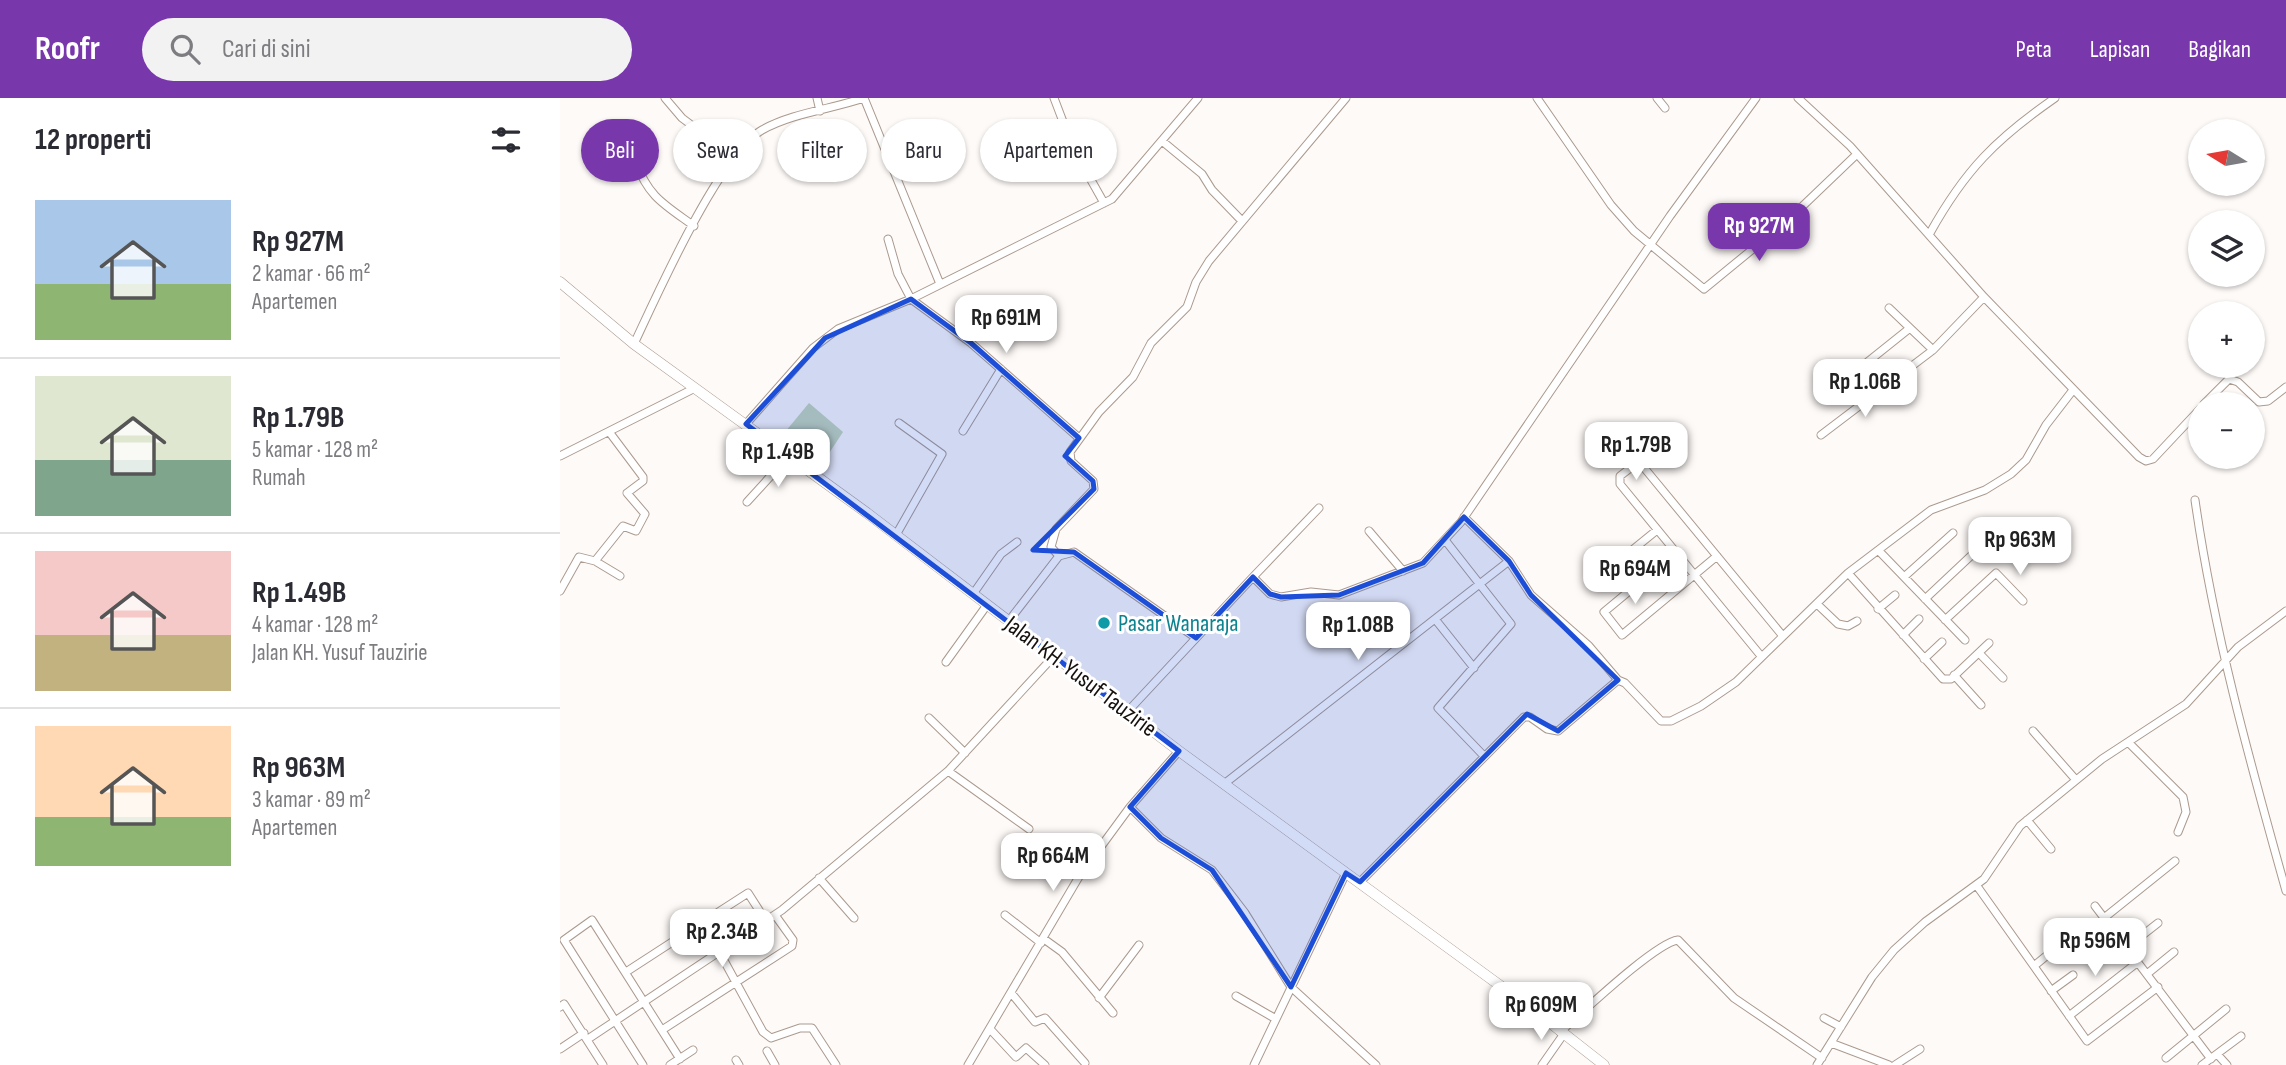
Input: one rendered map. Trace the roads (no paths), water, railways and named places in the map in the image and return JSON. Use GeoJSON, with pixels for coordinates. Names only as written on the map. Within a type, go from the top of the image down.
{"type":"FeatureCollection","features":[{"type":"Feature","properties":{"kind":"main road","name":"Jalan KH. Yusuf Tauzirie"},"geometry":{"type":"LineString","coordinates":[[560,282],[634,344],[896,535],[1224,784],[1604,1065]]}},
{"type":"Feature","properties":{"kind":"street"},"geometry":{"type":"LineString","coordinates":[[665,98],[683,119]]}},
{"type":"Feature","properties":{"kind":"street"},"geometry":{"type":"LineString","coordinates":[[817,98],[820,111]]}},
{"type":"Feature","properties":{"kind":"street"},"geometry":{"type":"LineString","coordinates":[[1054,98],[1073,148],[1104,203]]}},
{"type":"Feature","properties":{"kind":"street"},"geometry":{"type":"LineString","coordinates":[[746,424],[801,361],[838,329],[911,299],[1119,194],[1198,98]]}},
{"type":"Feature","properties":{"kind":"street"},"geometry":{"type":"LineString","coordinates":[[1059,556],[1051,547],[1051,536],[1095,486],[1069,457],[1071,448],[1099,411],[1133,377],[1151,343],[1187,307],[1201,272],[1346,98]]}},
{"type":"Feature","properties":{"kind":"street"},"geometry":{"type":"LineString","coordinates":[[1537,98],[1611,205],[1634,231],[1701,288],[1707,288],[1787,221],[1857,154]]}},
{"type":"Feature","properties":{"kind":"street"},"geometry":{"type":"LineString","coordinates":[[1657,98],[1665,108]]}},
{"type":"Feature","properties":{"kind":"street"},"geometry":{"type":"LineString","coordinates":[[1252,577],[1270,594],[1281,597],[1311,592],[1332,596],[1428,560],[1464,517],[1756,98]]}},
{"type":"Feature","properties":{"kind":"street"},"geometry":{"type":"LineString","coordinates":[[1798,98],[1857,154],[1930,233],[1984,297],[2146,461],[2153,459],[2188,422]]}},
{"type":"Feature","properties":{"kind":"street"},"geometry":{"type":"LineString","coordinates":[[1930,233],[1962,180],[1986,152],[2055,98]]}},
{"type":"Feature","properties":{"kind":"street"},"geometry":{"type":"LineString","coordinates":[[763,129],[866,99],[940,284]]}},
{"type":"Feature","properties":{"kind":"street"},"geometry":{"type":"LineString","coordinates":[[1162,141],[1202,174],[1212,190],[1242,221]]}},
{"type":"Feature","properties":{"kind":"street"},"geometry":{"type":"LineString","coordinates":[[643,182],[655,198],[694,226]]}},
{"type":"Feature","properties":{"kind":"street"},"geometry":{"type":"LineString","coordinates":[[634,344],[720,182]]}},
{"type":"Feature","properties":{"kind":"street"},"geometry":{"type":"LineString","coordinates":[[888,239],[911,299],[971,343],[1079,438]]}},
{"type":"Feature","properties":{"kind":"street"},"geometry":{"type":"LineString","coordinates":[[1821,435],[1933,350],[1984,297]]}},
{"type":"Feature","properties":{"kind":"street"},"geometry":{"type":"LineString","coordinates":[[1889,308],[1933,350]]}},
{"type":"Feature","properties":{"kind":"street"},"geometry":{"type":"LineString","coordinates":[[1840,384],[1910,328]]}},
{"type":"Feature","properties":{"kind":"street"},"geometry":{"type":"LineString","coordinates":[[963,431],[1001,369]]}},
{"type":"Feature","properties":{"kind":"street"},"geometry":{"type":"LineString","coordinates":[[2216,392],[2229,379],[2238,382],[2248,392]]}},
{"type":"Feature","properties":{"kind":"street"},"geometry":{"type":"LineString","coordinates":[[2265,401],[2286,387]]}},
{"type":"Feature","properties":{"kind":"street"},"geometry":{"type":"LineString","coordinates":[[560,456],[695,388]]}},
{"type":"Feature","properties":{"kind":"street"},"geometry":{"type":"LineString","coordinates":[[1464,517],[1509,561],[1531,595],[1589,646],[1618,680],[1630,688],[1659,720],[1668,722],[1701,706],[1726,689],[1848,573],[1931,510],[1986,490],[2011,474],[2026,460],[2046,425],[2073,390]]}},
{"type":"Feature","properties":{"kind":"street"},"geometry":{"type":"LineString","coordinates":[[896,535],[942,454],[899,423]]}},
{"type":"Feature","properties":{"kind":"street"},"geometry":{"type":"LineString","coordinates":[[595,561],[623,526],[636,531],[645,514],[627,491],[643,481],[643,477],[610,433]]}},
{"type":"Feature","properties":{"kind":"street"},"geometry":{"type":"LineString","coordinates":[[747,502],[788,457]]}},
{"type":"Feature","properties":{"kind":"street"},"geometry":{"type":"LineString","coordinates":[[1760,656],[1619,480],[1637,463],[1645,468],[1782,635]]}},
{"type":"Feature","properties":{"kind":"street"},"geometry":{"type":"LineString","coordinates":[[2195,500],[2207,579],[2224,660],[2247,758],[2286,891]]}},
{"type":"Feature","properties":{"kind":"street"},"geometry":{"type":"LineString","coordinates":[[1129,710],[1320,508]]}},
{"type":"Feature","properties":{"kind":"street"},"geometry":{"type":"LineString","coordinates":[[1609,569],[1657,530]]}},
{"type":"Feature","properties":{"kind":"street"},"geometry":{"type":"LineString","coordinates":[[1369,531],[1403,571]]}},
{"type":"Feature","properties":{"kind":"street"},"geometry":{"type":"LineString","coordinates":[[1904,577],[1953,533]]}},
{"type":"Feature","properties":{"kind":"street"},"geometry":{"type":"LineString","coordinates":[[1446,540],[1511,625],[1438,708],[1484,756]]}},
{"type":"Feature","properties":{"kind":"street"},"geometry":{"type":"LineString","coordinates":[[973,594],[1001,554],[1017,542]]}},
{"type":"Feature","properties":{"kind":"street"},"geometry":{"type":"LineString","coordinates":[[1879,551],[1965,640]]}},
{"type":"Feature","properties":{"kind":"street"},"geometry":{"type":"LineString","coordinates":[[1008,622],[1059,556],[1074,552],[1196,638]]}},
{"type":"Feature","properties":{"kind":"street"},"geometry":{"type":"LineString","coordinates":[[1676,552],[1604,612],[1622,635],[1717,556]]}},
{"type":"Feature","properties":{"kind":"street"},"geometry":{"type":"LineString","coordinates":[[1925,599],[1975,552]]}},
{"type":"Feature","properties":{"kind":"street"},"geometry":{"type":"LineString","coordinates":[[560,590],[576,558],[581,556],[620,576]]}},
{"type":"Feature","properties":{"kind":"street"},"geometry":{"type":"LineString","coordinates":[[1224,784],[1299,722],[1509,561]]}},
{"type":"Feature","properties":{"kind":"street"},"geometry":{"type":"LineString","coordinates":[[1848,573],[1944,679],[1954,675],[1989,643]]}},
{"type":"Feature","properties":{"kind":"street"},"geometry":{"type":"LineString","coordinates":[[1945,620],[1996,573],[2023,601]]}},
{"type":"Feature","properties":{"kind":"street"},"geometry":{"type":"LineString","coordinates":[[1878,609],[1895,596]]}},
{"type":"Feature","properties":{"kind":"street"},"geometry":{"type":"LineString","coordinates":[[1816,604],[1838,624],[1848,626],[1857,621]]}},
{"type":"Feature","properties":{"kind":"street"},"geometry":{"type":"LineString","coordinates":[[946,662],[987,605]]}},
{"type":"Feature","properties":{"kind":"street"},"geometry":{"type":"LineString","coordinates":[[1542,1065],[1562,1034],[1636,968],[1670,942],[1678,940],[1734,998],[1819,1062],[1872,977],[1894,950],[1925,922],[1977,886],[2027,820],[2128,742],[2186,704],[2224,660],[2286,611]]}},
{"type":"Feature","properties":{"kind":"street"},"geometry":{"type":"LineString","coordinates":[[1435,619],[1474,668]]}},
{"type":"Feature","properties":{"kind":"street"},"geometry":{"type":"LineString","coordinates":[[1903,635],[1919,619]]}},
{"type":"Feature","properties":{"kind":"street"},"geometry":{"type":"LineString","coordinates":[[1924,659],[1942,642]]}},
{"type":"Feature","properties":{"kind":"street"},"geometry":{"type":"LineString","coordinates":[[1979,653],[2003,678]]}},
{"type":"Feature","properties":{"kind":"street"},"geometry":{"type":"LineString","coordinates":[[560,1049],[615,1022],[775,915],[948,771],[1054,656]]}},
{"type":"Feature","properties":{"kind":"street"},"geometry":{"type":"LineString","coordinates":[[1954,675],[1982,705]]}},
{"type":"Feature","properties":{"kind":"street"},"geometry":{"type":"LineString","coordinates":[[1360,882],[1526,716],[1550,731],[1562,729],[1618,680]]}},
{"type":"Feature","properties":{"kind":"street"},"geometry":{"type":"LineString","coordinates":[[929,718],[965,753]]}},
{"type":"Feature","properties":{"kind":"street"},"geometry":{"type":"LineString","coordinates":[[2032,731],[2076,780]]}},
{"type":"Feature","properties":{"kind":"street"},"geometry":{"type":"LineString","coordinates":[[2128,742],[2183,797],[2186,812],[2178,832]]}},
{"type":"Feature","properties":{"kind":"street"},"geometry":{"type":"LineString","coordinates":[[968,1065],[1080,875],[1130,807],[1180,751]]}},
{"type":"Feature","properties":{"kind":"street"},"geometry":{"type":"LineString","coordinates":[[948,771],[1029,829]]}},
{"type":"Feature","properties":{"kind":"street"},"geometry":{"type":"LineString","coordinates":[[1130,807],[1161,838],[1212,870],[1245,913],[1291,987],[1376,1065]]}},
{"type":"Feature","properties":{"kind":"street"},"geometry":{"type":"LineString","coordinates":[[2027,820],[2052,849]]}},
{"type":"Feature","properties":{"kind":"street"},"geometry":{"type":"LineString","coordinates":[[2104,918],[2175,861]]}},
{"type":"Feature","properties":{"kind":"street"},"geometry":{"type":"LineString","coordinates":[[1254,1065],[1313,936],[1346,873]]}},
{"type":"Feature","properties":{"kind":"street"},"geometry":{"type":"LineString","coordinates":[[819,878],[854,918]]}},
{"type":"Feature","properties":{"kind":"street"},"geometry":{"type":"LineString","coordinates":[[1977,886],[2087,1041],[2158,987]]}},
{"type":"Feature","properties":{"kind":"street"},"geometry":{"type":"LineString","coordinates":[[626,972],[748,893],[766,921]]}},
{"type":"Feature","properties":{"kind":"street"},"geometry":{"type":"LineString","coordinates":[[2095,906],[2193,1036],[2227,1065]]}},
{"type":"Feature","properties":{"kind":"street"},"geometry":{"type":"LineString","coordinates":[[662,1030],[792,946],[793,940],[775,915]]}},
{"type":"Feature","properties":{"kind":"street"},"geometry":{"type":"LineString","coordinates":[[1005,915],[1062,952],[1113,1013]]}},
{"type":"Feature","properties":{"kind":"street"},"geometry":{"type":"LineString","coordinates":[[643,1065],[562,941],[592,920],[680,1059]]}},
{"type":"Feature","properties":{"kind":"street"},"geometry":{"type":"LineString","coordinates":[[703,922],[738,981],[763,1032],[771,1038],[800,1028],[812,1028],[836,1065]]}},
{"type":"Feature","properties":{"kind":"street"},"geometry":{"type":"LineString","coordinates":[[2126,948],[2158,923]]}},
{"type":"Feature","properties":{"kind":"street"},"geometry":{"type":"LineString","coordinates":[[1099,998],[1139,944]]}},
{"type":"Feature","properties":{"kind":"street"},"geometry":{"type":"LineString","coordinates":[[2034,966],[2056,948]]}},
{"type":"Feature","properties":{"kind":"street"},"geometry":{"type":"LineString","coordinates":[[2147,974],[2174,952]]}},
{"type":"Feature","properties":{"kind":"street"},"geometry":{"type":"LineString","coordinates":[[2069,1016],[2138,962]]}},
{"type":"Feature","properties":{"kind":"street"},"geometry":{"type":"LineString","coordinates":[[2051,991],[2073,975]]}},
{"type":"Feature","properties":{"kind":"street"},"geometry":{"type":"LineString","coordinates":[[1012,994],[1035,1022],[1045,1018],[1085,1063]]}},
{"type":"Feature","properties":{"kind":"street"},"geometry":{"type":"LineString","coordinates":[[1236,996],[1276,1019]]}},
{"type":"Feature","properties":{"kind":"street"},"geometry":{"type":"LineString","coordinates":[[562,1003],[586,1036],[600,1064]]}},
{"type":"Feature","properties":{"kind":"street"},"geometry":{"type":"LineString","coordinates":[[2166,1058],[2226,1009]]}},
{"type":"Feature","properties":{"kind":"street"},"geometry":{"type":"LineString","coordinates":[[1824,1018],[1841,1027]]}},
{"type":"Feature","properties":{"kind":"street"},"geometry":{"type":"LineString","coordinates":[[990,1029],[1014,1061],[1026,1048],[1045,1065]]}},
{"type":"Feature","properties":{"kind":"street"},"geometry":{"type":"LineString","coordinates":[[2202,1065],[2241,1036]]}},
{"type":"Feature","properties":{"kind":"street"},"geometry":{"type":"LineString","coordinates":[[1831,1043],[1889,1065]]}},
{"type":"Feature","properties":{"kind":"street"},"geometry":{"type":"LineString","coordinates":[[1895,1065],[1920,1049]]}},
{"type":"Feature","properties":{"kind":"street"},"geometry":{"type":"LineString","coordinates":[[670,1065],[693,1050]]}},
{"type":"Feature","properties":{"kind":"street"},"geometry":{"type":"LineString","coordinates":[[767,1051],[775,1065]]}},
{"type":"Feature","properties":{"kind":"place","name":"Pasar Wanaraja"},"geometry":{"type":"Point","coordinates":[1104,623]}}]}
